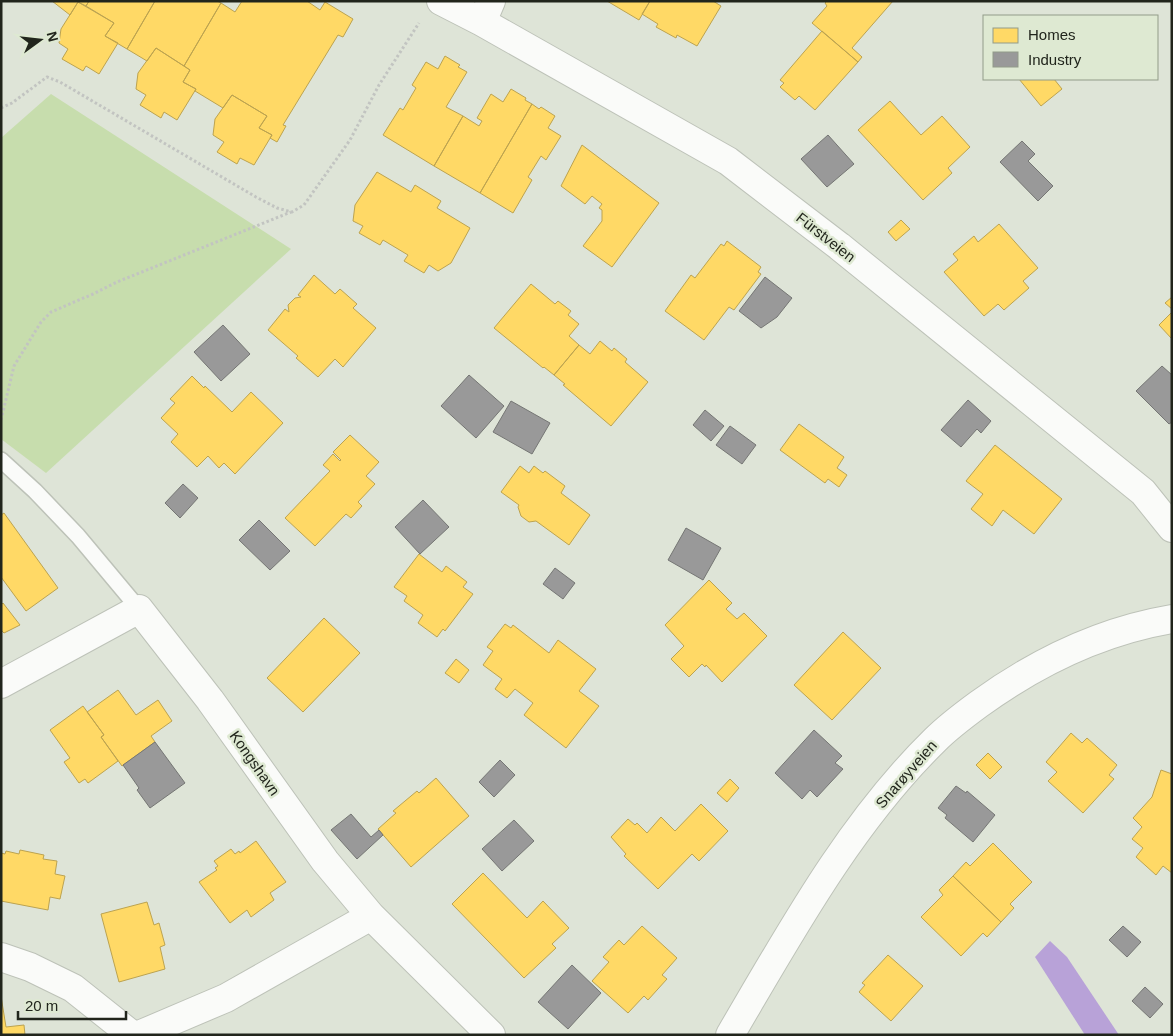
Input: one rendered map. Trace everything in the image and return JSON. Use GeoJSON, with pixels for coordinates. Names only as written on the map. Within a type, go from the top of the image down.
{"type":"FeatureCollection","features":[{"type":"Feature","properties":{"kind":"street","name":"Fürstveien"},"geometry":{"type":"LineString","coordinates":[[432,10],[487,12],[728,161],[839,246],[1143,492],[1172,528]]}},
{"type":"Feature","properties":{"kind":"street"},"geometry":{"type":"LineString","coordinates":[[1,684],[139,609]]}},
{"type":"Feature","properties":{"kind":"street","name":"Kongshavn"},"geometry":{"type":"LineString","coordinates":[[139,609],[210,700],[325,861],[371,916],[491,1035]]}},
{"type":"Feature","properties":{"kind":"street","name":"Snarøyveien"},"geometry":{"type":"LineString","coordinates":[[730,1035],[797,920],[832,868],[869,816],[903,774],[936,739],[1001,688],[1038,666],[1078,646],[1117,632],[1172,619]]}},
{"type":"Feature","properties":{"kind":"street"},"geometry":{"type":"LineString","coordinates":[[139,1035],[226,998],[371,916]]}},
{"type":"Feature","properties":{"kind":"street"},"geometry":{"type":"LineString","coordinates":[[1,958],[30,967],[72,988],[132,1035]]}},
{"type":"Feature","properties":{"kind":"lane","name":"Kongshavn"},"geometry":{"type":"LineString","coordinates":[[1,460],[35,490],[139,609]]}},
{"type":"Feature","properties":{"kind":"path"},"geometry":{"type":"LineString","coordinates":[[1,420],[14,366],[42,322],[51,312],[117,282],[292,212],[304,205],[350,140],[379,85],[432,10]]}},
{"type":"Feature","properties":{"kind":"path"},"geometry":{"type":"LineString","coordinates":[[1,108],[12,103],[47,77],[60,82],[256,197],[277,208],[292,212]]}},
{"type":"Feature","properties":{"kind":"green space"},"geometry":{"type":"Polygon","coordinates":[[[51,94],[291,249],[46,473],[1,439],[1,138],[51,94]]]}},
{"type":"Feature","properties":{"kind":"shaded area"},"geometry":{"type":"Polygon","coordinates":[[[1050,941],[1067,957],[1119,1035],[1085,1035],[1035,957],[1050,941]]]}},
{"type":"Feature","properties":{"kind":"building: Homes"},"geometry":{"type":"Polygon","coordinates":[[[52,1],[89,1],[86,6],[78,2],[70,15],[52,1]]]}},
{"type":"Feature","properties":{"kind":"building: Homes"},"geometry":{"type":"Polygon","coordinates":[[[89,1],[155,1],[127,49],[105,36],[114,23],[86,6],[89,1]]]}},
{"type":"Feature","properties":{"kind":"building: Homes"},"geometry":{"type":"Polygon","coordinates":[[[155,1],[217,1],[221,3],[184,66],[156,48],[147,61],[127,49],[155,1]]]}},
{"type":"Feature","properties":{"kind":"building: Homes"},"geometry":{"type":"Polygon","coordinates":[[[242,1],[307,1],[320,10],[325,2],[353,19],[343,37],[338,35],[283,125],[286,126],[277,142],[270,138],[272,135],[259,128],[267,116],[232,95],[223,108],[183,82],[190,70],[184,66],[221,3],[235,12],[242,1]]]}},
{"type":"Feature","properties":{"kind":"building: Homes"},"geometry":{"type":"Polygon","coordinates":[[[607,1],[650,1],[639,20],[607,1]]]}},
{"type":"Feature","properties":{"kind":"building: Homes"},"geometry":{"type":"Polygon","coordinates":[[[650,1],[713,1],[721,6],[697,46],[677,35],[676,38],[656,27],[658,24],[642,14],[650,1]]]}},
{"type":"Feature","properties":{"kind":"building: Homes"},"geometry":{"type":"Polygon","coordinates":[[[827,1],[893,1],[852,48],[862,57],[858,62],[812,23],[827,6],[825,3],[827,1]]]}},
{"type":"Feature","properties":{"kind":"building: Homes"},"geometry":{"type":"Polygon","coordinates":[[[78,2],[114,23],[105,36],[118,43],[99,74],[86,66],[83,71],[62,59],[68,49],[59,43],[61,29],[78,2]]]}},
{"type":"Feature","properties":{"kind":"building: Homes"},"geometry":{"type":"Polygon","coordinates":[[[822,31],[858,62],[815,110],[799,96],[795,100],[780,87],[784,83],[780,80],[822,31]]]}},
{"type":"Feature","properties":{"kind":"building: Homes"},"geometry":{"type":"Polygon","coordinates":[[[156,48],[190,70],[183,82],[196,89],[177,120],[164,112],[161,118],[140,105],[146,95],[136,89],[138,73],[156,48]]]}},
{"type":"Feature","properties":{"kind":"building: Homes"},"geometry":{"type":"Polygon","coordinates":[[[445,56],[460,65],[458,67],[467,72],[446,107],[463,116],[434,166],[383,135],[400,108],[403,110],[416,88],[412,85],[426,62],[438,69],[445,56]]]}},
{"type":"Feature","properties":{"kind":"building: Homes"},"geometry":{"type":"Polygon","coordinates":[[[1020,80],[1055,80],[1062,89],[1041,106],[1020,80]]]}},
{"type":"Feature","properties":{"kind":"building: Homes"},"geometry":{"type":"Polygon","coordinates":[[[511,89],[532,104],[480,193],[434,166],[463,116],[479,126],[482,121],[477,118],[491,94],[503,102],[511,89]]]}},
{"type":"Feature","properties":{"kind":"building: Homes"},"geometry":{"type":"Polygon","coordinates":[[[232,95],[267,116],[259,128],[272,135],[254,165],[240,158],[237,164],[217,152],[224,142],[213,135],[215,119],[232,95]]]}},
{"type":"Feature","properties":{"kind":"building: Homes"},"geometry":{"type":"Polygon","coordinates":[[[890,101],[921,135],[942,116],[970,147],[948,168],[952,173],[923,200],[858,130],[890,101]]]}},
{"type":"Feature","properties":{"kind":"building: Homes"},"geometry":{"type":"Polygon","coordinates":[[[532,104],[539,109],[541,107],[555,116],[548,128],[561,136],[546,160],[541,156],[528,177],[532,180],[513,213],[480,193],[532,104]]]}},
{"type":"Feature","properties":{"kind":"building: Homes"},"geometry":{"type":"Polygon","coordinates":[[[582,145],[659,203],[612,267],[583,246],[602,221],[602,210],[599,208],[602,204],[592,196],[585,204],[561,186],[582,145]]]}},
{"type":"Feature","properties":{"kind":"building: Homes"},"geometry":{"type":"Polygon","coordinates":[[[377,172],[411,192],[415,185],[441,201],[437,208],[470,228],[451,263],[438,271],[429,265],[424,273],[404,261],[408,255],[383,240],[380,245],[359,233],[363,226],[353,221],[355,205],[377,172]]]}},
{"type":"Feature","properties":{"kind":"building: Homes"},"geometry":{"type":"Polygon","coordinates":[[[901,220],[910,229],[896,241],[888,232],[901,220]]]}},
{"type":"Feature","properties":{"kind":"building: Homes"},"geometry":{"type":"Polygon","coordinates":[[[999,224],[1038,268],[1023,281],[1029,288],[1004,310],[998,304],[984,316],[944,272],[958,260],[953,254],[974,236],[978,242],[999,224]]]}},
{"type":"Feature","properties":{"kind":"building: Homes"},"geometry":{"type":"Polygon","coordinates":[[[727,241],[761,267],[758,272],[761,274],[734,310],[729,307],[704,340],[665,311],[691,275],[695,278],[721,244],[724,246],[727,241]]]}},
{"type":"Feature","properties":{"kind":"building: Homes"},"geometry":{"type":"Polygon","coordinates":[[[314,275],[335,294],[340,289],[357,304],[353,308],[376,328],[343,367],[335,359],[318,377],[296,358],[298,356],[268,330],[285,309],[289,312],[288,305],[295,298],[301,297],[298,295],[314,275]]]}},
{"type":"Feature","properties":{"kind":"building: Homes"},"geometry":{"type":"Polygon","coordinates":[[[531,284],[555,304],[558,301],[571,311],[568,315],[579,324],[569,336],[579,345],[554,375],[494,328],[531,284]]]}},
{"type":"Feature","properties":{"kind":"building: Homes"},"geometry":{"type":"Polygon","coordinates":[[[1172,297],[1172,309],[1165,303],[1172,297]]]}},
{"type":"Feature","properties":{"kind":"building: Homes"},"geometry":{"type":"Polygon","coordinates":[[[1172,312],[1172,339],[1159,325],[1172,312]]]}},
{"type":"Feature","properties":{"kind":"building: Homes"},"geometry":{"type":"Polygon","coordinates":[[[600,341],[612,351],[614,348],[627,359],[625,362],[648,382],[611,426],[554,375],[579,345],[590,354],[600,341]]]}},
{"type":"Feature","properties":{"kind":"building: Homes"},"geometry":{"type":"Polygon","coordinates":[[[192,376],[232,412],[251,392],[283,423],[235,474],[224,463],[219,468],[208,456],[197,467],[171,442],[178,434],[161,418],[175,403],[170,399],[192,376]]]}},
{"type":"Feature","properties":{"kind":"building: Homes"},"geometry":{"type":"Polygon","coordinates":[[[799,424],[844,457],[837,468],[847,475],[839,487],[828,479],[825,483],[780,450],[799,424]]]}},
{"type":"Feature","properties":{"kind":"building: Homes"},"geometry":{"type":"Polygon","coordinates":[[[350,435],[379,462],[366,476],[375,484],[358,502],[362,506],[351,518],[346,514],[315,546],[285,518],[330,471],[323,465],[333,454],[341,460],[333,452],[350,435]]]}},
{"type":"Feature","properties":{"kind":"building: Homes"},"geometry":{"type":"Polygon","coordinates":[[[995,445],[1062,499],[1034,534],[1003,510],[992,526],[971,509],[983,494],[966,481],[995,445]]]}},
{"type":"Feature","properties":{"kind":"building: Homes"},"geometry":{"type":"Polygon","coordinates":[[[520,466],[529,473],[534,466],[543,473],[545,471],[565,486],[561,493],[590,515],[569,545],[536,521],[529,522],[521,516],[519,505],[501,492],[520,466]]]}},
{"type":"Feature","properties":{"kind":"building: Homes"},"geometry":{"type":"Polygon","coordinates":[[[4,513],[58,588],[26,611],[1,577],[1,515],[4,513]]]}},
{"type":"Feature","properties":{"kind":"building: Homes"},"geometry":{"type":"Polygon","coordinates":[[[419,554],[442,572],[446,566],[467,582],[463,587],[473,594],[445,631],[443,629],[437,637],[418,623],[423,615],[404,601],[407,596],[394,587],[419,554]]]}},
{"type":"Feature","properties":{"kind":"building: Homes"},"geometry":{"type":"Polygon","coordinates":[[[709,580],[732,603],[726,609],[737,619],[744,613],[767,636],[722,682],[706,665],[705,667],[702,664],[689,677],[671,659],[684,646],[665,625],[709,580]]]}},
{"type":"Feature","properties":{"kind":"building: Homes"},"geometry":{"type":"Polygon","coordinates":[[[3,603],[20,625],[4,633],[1,630],[1,605],[3,603]]]}},
{"type":"Feature","properties":{"kind":"building: Homes"},"geometry":{"type":"Polygon","coordinates":[[[324,618],[360,653],[303,712],[267,678],[324,618]]]}},
{"type":"Feature","properties":{"kind":"building: Homes"},"geometry":{"type":"Polygon","coordinates":[[[505,624],[511,628],[513,625],[549,653],[558,640],[596,669],[579,691],[599,706],[566,748],[524,715],[533,703],[515,689],[507,698],[495,689],[502,679],[483,665],[493,651],[487,647],[505,624]]]}},
{"type":"Feature","properties":{"kind":"building: Homes"},"geometry":{"type":"Polygon","coordinates":[[[843,632],[881,668],[832,720],[794,685],[843,632]]]}},
{"type":"Feature","properties":{"kind":"building: Homes"},"geometry":{"type":"Polygon","coordinates":[[[456,659],[469,670],[459,683],[445,673],[456,659]]]}},
{"type":"Feature","properties":{"kind":"building: Homes"},"geometry":{"type":"Polygon","coordinates":[[[118,690],[136,715],[158,700],[172,721],[151,736],[155,742],[122,766],[101,737],[104,735],[87,712],[118,690]]]}},
{"type":"Feature","properties":{"kind":"building: Homes"},"geometry":{"type":"Polygon","coordinates":[[[83,706],[104,735],[101,737],[118,761],[88,783],[85,779],[79,783],[64,762],[70,758],[50,730],[83,706]]]}},
{"type":"Feature","properties":{"kind":"building: Homes"},"geometry":{"type":"Polygon","coordinates":[[[1071,733],[1082,743],[1087,738],[1117,765],[1109,775],[1114,779],[1083,813],[1048,781],[1057,772],[1046,762],[1071,733]]]}},
{"type":"Feature","properties":{"kind":"building: Homes"},"geometry":{"type":"Polygon","coordinates":[[[988,753],[1002,767],[990,779],[976,765],[988,753]]]}},
{"type":"Feature","properties":{"kind":"building: Homes"},"geometry":{"type":"Polygon","coordinates":[[[1161,770],[1172,774],[1172,873],[1163,866],[1156,875],[1136,857],[1143,848],[1132,839],[1142,827],[1133,818],[1152,797],[1161,770]]]}},
{"type":"Feature","properties":{"kind":"building: Homes"},"geometry":{"type":"Polygon","coordinates":[[[436,778],[469,816],[411,867],[378,829],[396,813],[393,811],[417,791],[419,793],[436,778]]]}},
{"type":"Feature","properties":{"kind":"building: Homes"},"geometry":{"type":"Polygon","coordinates":[[[730,779],[739,788],[727,802],[717,793],[730,779]]]}},
{"type":"Feature","properties":{"kind":"building: Homes"},"geometry":{"type":"Polygon","coordinates":[[[701,804],[728,831],[699,861],[692,854],[658,889],[624,856],[626,854],[611,837],[628,819],[635,825],[637,823],[647,833],[661,817],[675,831],[701,804]]]}},
{"type":"Feature","properties":{"kind":"building: Homes"},"geometry":{"type":"Polygon","coordinates":[[[256,841],[286,882],[270,893],[274,900],[251,917],[247,910],[230,923],[199,882],[217,870],[215,868],[218,866],[214,861],[231,849],[235,854],[239,851],[240,853],[256,841]]]}},
{"type":"Feature","properties":{"kind":"building: Homes"},"geometry":{"type":"Polygon","coordinates":[[[993,843],[1032,882],[1010,904],[1014,908],[1001,922],[953,876],[966,862],[970,866],[993,843]]]}},
{"type":"Feature","properties":{"kind":"building: Homes"},"geometry":{"type":"Polygon","coordinates":[[[20,850],[44,855],[43,859],[57,861],[55,874],[65,876],[60,899],[50,897],[48,910],[1,901],[1,853],[5,854],[6,851],[19,854],[20,850]]]}},
{"type":"Feature","properties":{"kind":"building: Homes"},"geometry":{"type":"Polygon","coordinates":[[[483,873],[527,918],[543,901],[569,928],[552,944],[556,948],[524,978],[452,904],[483,873]]]}},
{"type":"Feature","properties":{"kind":"building: Homes"},"geometry":{"type":"Polygon","coordinates":[[[953,876],[1001,922],[987,937],[983,933],[961,956],[921,917],[943,895],[939,890],[953,876]]]}},
{"type":"Feature","properties":{"kind":"building: Homes"},"geometry":{"type":"Polygon","coordinates":[[[147,902],[154,925],[159,923],[165,945],[160,947],[165,969],[119,982],[101,914],[147,902]]]}},
{"type":"Feature","properties":{"kind":"building: Homes"},"geometry":{"type":"Polygon","coordinates":[[[642,926],[677,958],[662,975],[667,979],[648,1000],[644,996],[628,1013],[592,981],[609,962],[603,957],[619,940],[624,945],[642,926]]]}},
{"type":"Feature","properties":{"kind":"building: Homes"},"geometry":{"type":"Polygon","coordinates":[[[888,955],[923,986],[891,1021],[859,992],[865,985],[862,983],[888,955]]]}},
{"type":"Feature","properties":{"kind":"building: Homes"},"geometry":{"type":"Polygon","coordinates":[[[1,996],[6,1027],[24,1025],[25,1035],[1,1035],[1,996]]]}},
{"type":"Feature","properties":{"kind":"building: Industry"},"geometry":{"type":"Polygon","coordinates":[[[828,135],[854,164],[827,187],[801,159],[828,135]]]}},
{"type":"Feature","properties":{"kind":"building: Industry"},"geometry":{"type":"Polygon","coordinates":[[[1022,141],[1035,154],[1028,161],[1053,186],[1038,201],[1000,162],[1022,141]]]}},
{"type":"Feature","properties":{"kind":"building: Industry"},"geometry":{"type":"Polygon","coordinates":[[[765,277],[792,298],[777,317],[761,328],[739,311],[765,277]]]}},
{"type":"Feature","properties":{"kind":"building: Industry"},"geometry":{"type":"Polygon","coordinates":[[[223,325],[250,354],[221,381],[194,352],[223,325]]]}},
{"type":"Feature","properties":{"kind":"building: Industry"},"geometry":{"type":"Polygon","coordinates":[[[1162,366],[1172,375],[1172,422],[1169,424],[1136,391],[1162,366]]]}},
{"type":"Feature","properties":{"kind":"building: Industry"},"geometry":{"type":"Polygon","coordinates":[[[469,375],[504,406],[476,438],[441,406],[469,375]]]}},
{"type":"Feature","properties":{"kind":"building: Industry"},"geometry":{"type":"Polygon","coordinates":[[[968,400],[991,421],[981,433],[977,429],[961,447],[941,430],[968,400]]]}},
{"type":"Feature","properties":{"kind":"building: Industry"},"geometry":{"type":"Polygon","coordinates":[[[511,401],[550,423],[532,454],[493,432],[511,401]]]}},
{"type":"Feature","properties":{"kind":"building: Industry"},"geometry":{"type":"Polygon","coordinates":[[[705,410],[724,426],[711,441],[693,425],[705,410]]]}},
{"type":"Feature","properties":{"kind":"building: Industry"},"geometry":{"type":"Polygon","coordinates":[[[730,426],[756,445],[742,464],[716,445],[730,426]]]}},
{"type":"Feature","properties":{"kind":"building: Industry"},"geometry":{"type":"Polygon","coordinates":[[[183,484],[198,498],[180,518],[165,503],[183,484]]]}},
{"type":"Feature","properties":{"kind":"building: Industry"},"geometry":{"type":"Polygon","coordinates":[[[423,500],[449,527],[420,554],[395,527],[423,500]]]}},
{"type":"Feature","properties":{"kind":"building: Industry"},"geometry":{"type":"Polygon","coordinates":[[[259,520],[290,551],[270,570],[239,540],[259,520]]]}},
{"type":"Feature","properties":{"kind":"building: Industry"},"geometry":{"type":"Polygon","coordinates":[[[686,528],[721,548],[703,580],[668,560],[686,528]]]}},
{"type":"Feature","properties":{"kind":"building: Industry"},"geometry":{"type":"Polygon","coordinates":[[[555,568],[575,583],[563,599],[543,584],[555,568]]]}},
{"type":"Feature","properties":{"kind":"building: Industry"},"geometry":{"type":"Polygon","coordinates":[[[814,730],[842,756],[835,763],[843,769],[817,797],[810,790],[802,799],[775,773],[814,730]]]}},
{"type":"Feature","properties":{"kind":"building: Industry"},"geometry":{"type":"Polygon","coordinates":[[[155,742],[185,783],[150,808],[123,765],[155,742]]]}},
{"type":"Feature","properties":{"kind":"building: Industry"},"geometry":{"type":"Polygon","coordinates":[[[500,760],[515,775],[494,797],[479,782],[500,760]]]}},
{"type":"Feature","properties":{"kind":"building: Industry"},"geometry":{"type":"Polygon","coordinates":[[[956,786],[966,793],[967,791],[995,815],[973,842],[945,818],[947,815],[938,808],[956,786]]]}},
{"type":"Feature","properties":{"kind":"building: Industry"},"geometry":{"type":"Polygon","coordinates":[[[351,814],[371,837],[379,830],[383,835],[357,859],[331,830],[351,814]]]}},
{"type":"Feature","properties":{"kind":"building: Industry"},"geometry":{"type":"Polygon","coordinates":[[[514,820],[534,841],[502,871],[482,849],[514,820]]]}},
{"type":"Feature","properties":{"kind":"building: Industry"},"geometry":{"type":"Polygon","coordinates":[[[1123,926],[1141,942],[1127,957],[1109,940],[1123,926]]]}},
{"type":"Feature","properties":{"kind":"building: Industry"},"geometry":{"type":"Polygon","coordinates":[[[572,965],[601,993],[568,1029],[538,1002],[572,965]]]}},
{"type":"Feature","properties":{"kind":"building: Industry"},"geometry":{"type":"Polygon","coordinates":[[[1145,987],[1163,1004],[1150,1018],[1132,1001],[1145,987]]]}}]}
